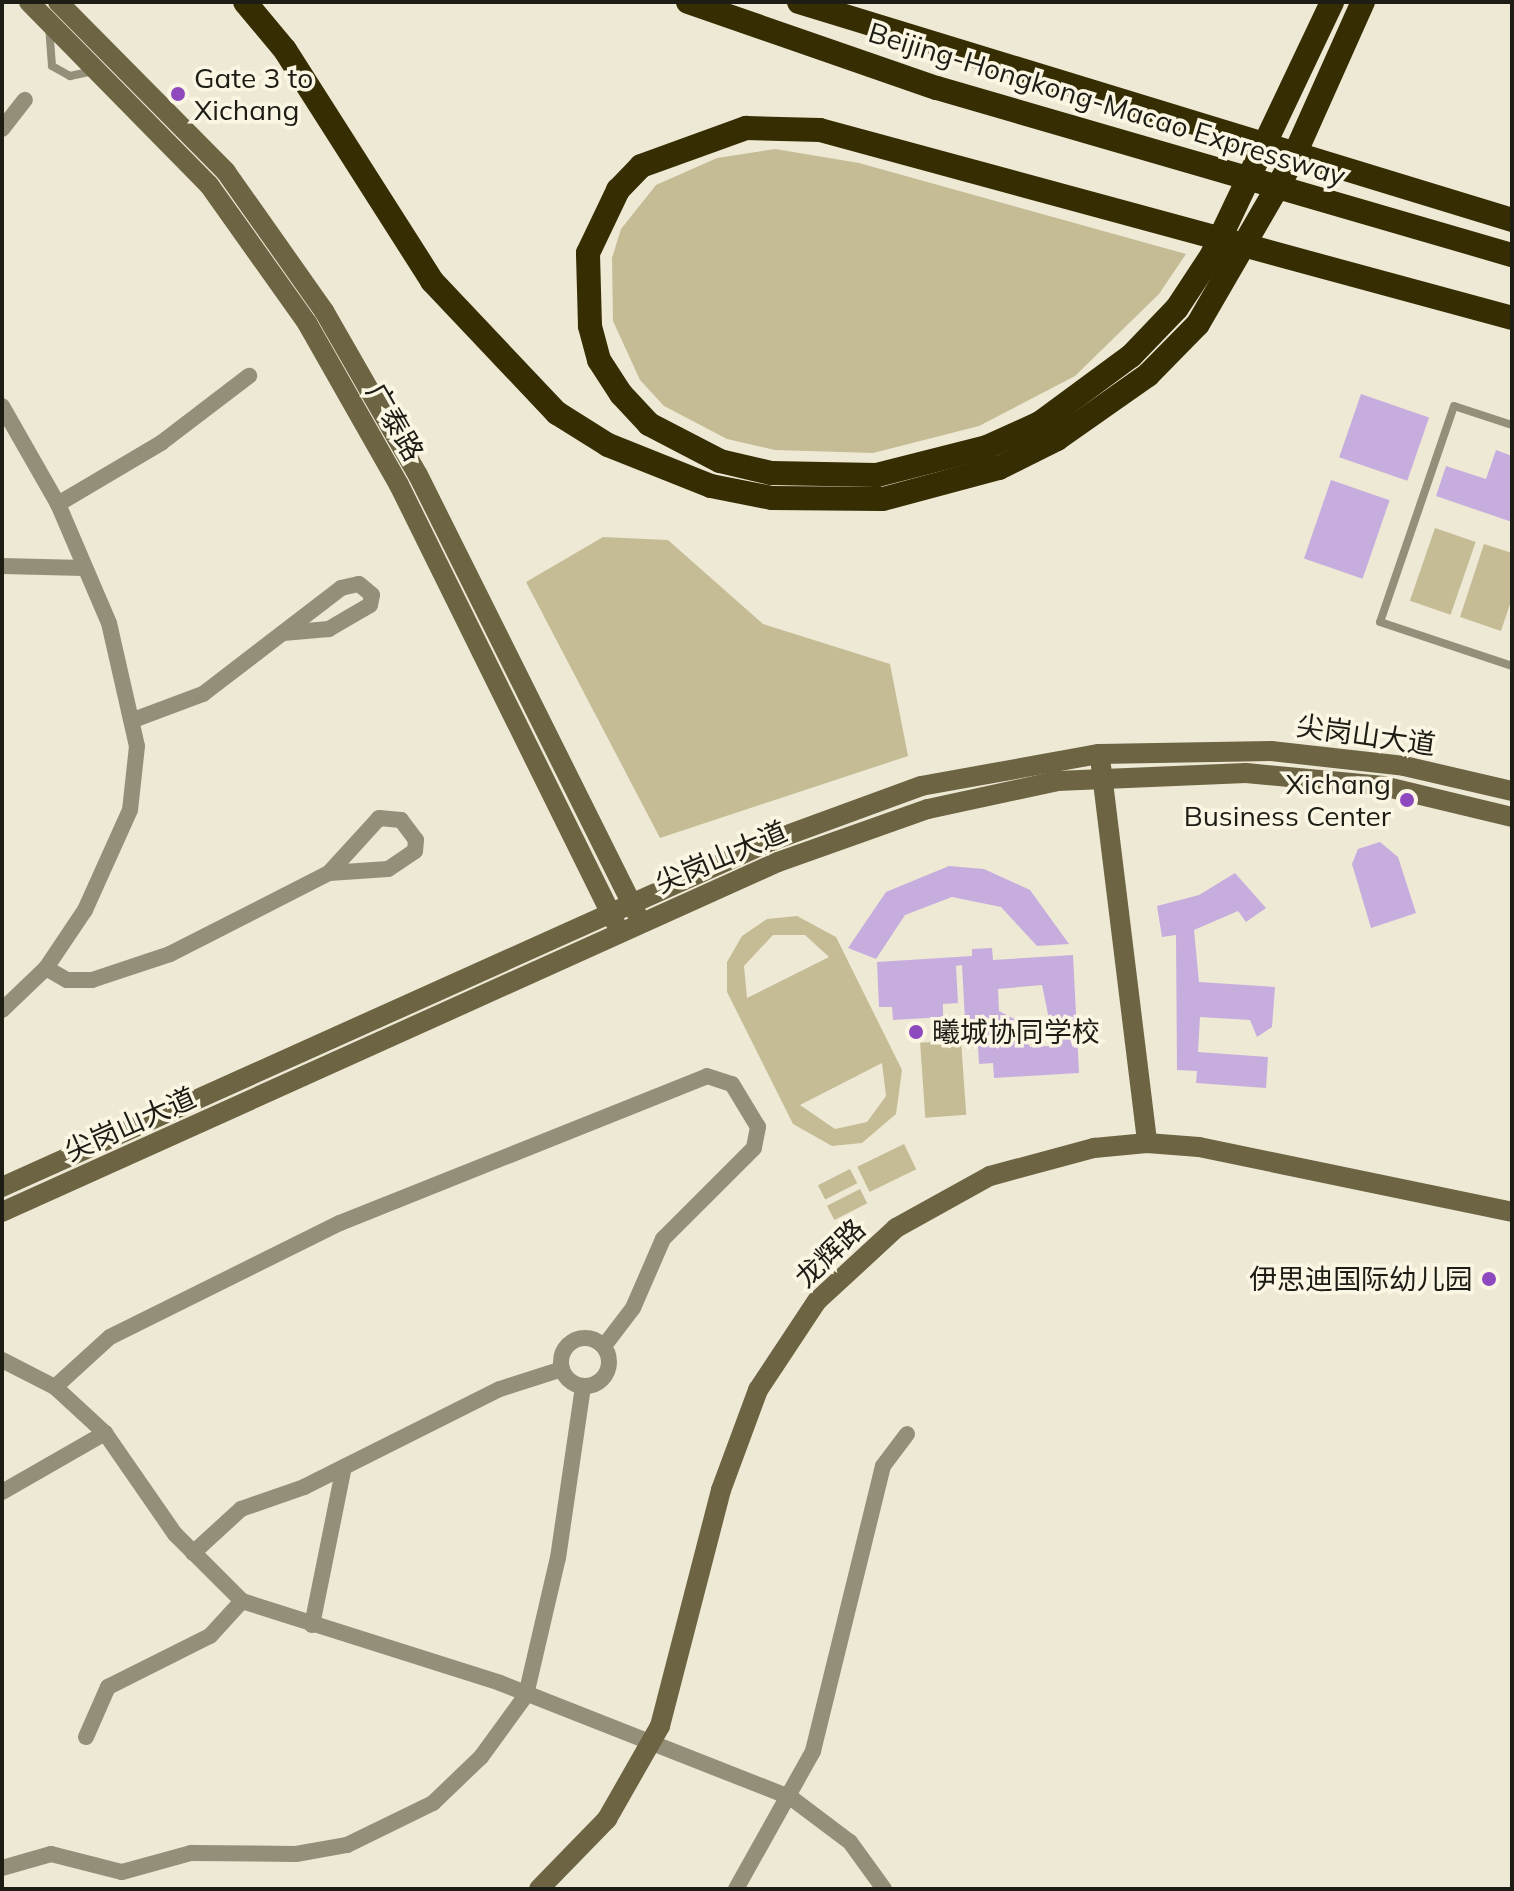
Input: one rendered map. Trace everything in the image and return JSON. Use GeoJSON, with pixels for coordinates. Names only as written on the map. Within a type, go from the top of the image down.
{"type":"FeatureCollection","features":[{"type":"Feature","properties":{"kind":"highway"},"geometry":{"type":"LineString","coordinates":[[245,2],[285,50],[432,281],[557,413],[608,445],[711,486],[772,498],[880,487],[999,468],[1057,439],[1148,375],[1198,324],[1290,165],[1363,2]]}},
{"type":"Feature","properties":{"kind":"highway","name":"Beijing-Hongkong-Macao Expressway"},"geometry":{"type":"LineString","coordinates":[[688,2],[937,88],[1512,255]]}},
{"type":"Feature","properties":{"kind":"highway","name":"Beijing-Hongkong-Macao Expressway"},"geometry":{"type":"LineString","coordinates":[[799,2],[1512,220]]}},
{"type":"Feature","properties":{"kind":"highway"},"geometry":{"type":"LineString","coordinates":[[1332,2],[1212,255],[1177,308],[1131,356],[1040,423],[987,447],[880,487],[771,473],[720,461],[649,424],[621,394],[599,360],[590,326],[588,253],[618,190],[641,166],[676,147],[746,128],[820,130],[1512,318]]}},
{"type":"Feature","properties":{"kind":"main road","name":"广泰路"},"geometry":{"type":"LineString","coordinates":[[29,2],[55,11],[226,172],[324,311],[418,475],[640,922]]}},
{"type":"Feature","properties":{"kind":"main road","name":"广泰路"},"geometry":{"type":"LineString","coordinates":[[55,11],[101,67],[209,185],[307,323],[399,485],[620,932]]}},
{"type":"Feature","properties":{"kind":"main road","name":"尖岗山大道"},"geometry":{"type":"LineString","coordinates":[[2,1187],[631,902],[921,786],[1099,754],[1340,756],[1512,791]]}},
{"type":"Feature","properties":{"kind":"main road"},"geometry":{"type":"LineString","coordinates":[[1099,754],[1147,1143]]}},
{"type":"Feature","properties":{"kind":"main road","name":"尖岗山大道"},"geometry":{"type":"LineString","coordinates":[[2,1212],[640,922],[881,822],[1009,789],[1102,778],[1304,775],[1512,817]]}},
{"type":"Feature","properties":{"kind":"main road","name":"龙辉路"},"geometry":{"type":"LineString","coordinates":[[539,1889],[607,1819],[650,1746],[677,1675],[736,1439],[778,1355],[817,1301],[896,1228],[978,1182],[1041,1159],[1147,1143],[1199,1147],[1512,1212]]}},
{"type":"Feature","properties":{"kind":"street"},"geometry":{"type":"LineString","coordinates":[[2,129],[25,100]]}},
{"type":"Feature","properties":{"kind":"street"},"geometry":{"type":"LineString","coordinates":[[58,504],[161,443],[249,376]]}},
{"type":"Feature","properties":{"kind":"street"},"geometry":{"type":"LineString","coordinates":[[2,406],[58,504],[109,623],[136,719],[130,810],[85,910],[46,968],[2,1010]]}},
{"type":"Feature","properties":{"kind":"street"},"geometry":{"type":"LineString","coordinates":[[2,566],[84,568]]}},
{"type":"Feature","properties":{"kind":"street"},"geometry":{"type":"LineString","coordinates":[[136,719],[203,694],[283,633],[299,613],[341,588],[359,584],[372,595],[370,605],[329,629],[283,633]]}},
{"type":"Feature","properties":{"kind":"street"},"geometry":{"type":"LineString","coordinates":[[46,968],[67,980],[120,974],[329,873],[388,869],[415,851],[416,840],[401,820],[379,818],[329,873]]}},
{"type":"Feature","properties":{"kind":"street"},"geometry":{"type":"LineString","coordinates":[[2,1868],[70,1854],[140,1871],[191,1853],[266,1856],[347,1845],[433,1803],[481,1757],[526,1695],[558,1558],[583,1386],[608,1370],[604,1346],[633,1308],[663,1239],[754,1148],[758,1127],[732,1084],[707,1076],[340,1223],[110,1337],[55,1387]]}},
{"type":"Feature","properties":{"kind":"street"},"geometry":{"type":"LineString","coordinates":[[562,1369],[563,1353],[575,1340],[604,1346]]}},
{"type":"Feature","properties":{"kind":"street"},"geometry":{"type":"LineString","coordinates":[[2,1360],[55,1387],[105,1433],[193,1553],[242,1601],[526,1695],[650,1746],[790,1797],[850,1842],[884,1889]]}},
{"type":"Feature","properties":{"kind":"street"},"geometry":{"type":"LineString","coordinates":[[562,1369],[583,1386]]}},
{"type":"Feature","properties":{"kind":"street"},"geometry":{"type":"LineString","coordinates":[[193,1553],[241,1509],[344,1467],[446,1413],[562,1369]]}},
{"type":"Feature","properties":{"kind":"street"},"geometry":{"type":"LineString","coordinates":[[2,1492],[105,1433]]}},
{"type":"Feature","properties":{"kind":"street"},"geometry":{"type":"LineString","coordinates":[[736,1889],[813,1751],[883,1466],[907,1434]]}},
{"type":"Feature","properties":{"kind":"street"},"geometry":{"type":"LineString","coordinates":[[312,1625],[344,1467]]}},
{"type":"Feature","properties":{"kind":"street"},"geometry":{"type":"LineString","coordinates":[[86,1737],[108,1687],[210,1636],[242,1601]]}},
{"type":"Feature","properties":{"kind":"lane"},"geometry":{"type":"LineString","coordinates":[[55,11],[45,41],[52,66],[70,76],[101,67]]}},
{"type":"Feature","properties":{"kind":"lane"},"geometry":{"type":"LineString","coordinates":[[1512,425],[1454,406],[1380,622],[1512,666]]}},
{"type":"Feature","properties":{"kind":"shaded area"},"geometry":{"type":"Polygon","coordinates":[[[775,149],[859,163],[1186,254],[1159,294],[1075,376],[979,426],[873,453],[775,450],[727,439],[664,406],[640,380],[613,321],[612,258],[621,229],[656,185],[717,158],[775,149]]]}},
{"type":"Feature","properties":{"kind":"shaded area"},"geometry":{"type":"Polygon","coordinates":[[[1435,528],[1476,542],[1451,615],[1410,601],[1435,528]]]}},
{"type":"Feature","properties":{"kind":"shaded area"},"geometry":{"type":"Polygon","coordinates":[[[603,537],[668,540],[763,624],[890,664],[908,756],[660,838],[526,582],[603,537]]]}},
{"type":"Feature","properties":{"kind":"shaded area"},"geometry":{"type":"Polygon","coordinates":[[[1484,544],[1512,553],[1512,598],[1501,631],[1460,617],[1484,544]]]}},
{"type":"Feature","properties":{"kind":"shaded area"},"geometry":{"type":"Polygon","coordinates":[[[797,916],[836,937],[902,1070],[896,1114],[862,1143],[832,1146],[793,1124],[727,992],[727,962],[742,936],[767,919],[797,916]],[[773,935],[744,966],[747,998],[829,957],[805,935],[773,935]],[[882,1063],[800,1105],[835,1129],[867,1122],[886,1096],[882,1063]]]}},
{"type":"Feature","properties":{"kind":"shaded area"},"geometry":{"type":"Polygon","coordinates":[[[961,1040],[966,1115],[925,1118],[920,1043],[961,1040]]]}},
{"type":"Feature","properties":{"kind":"shaded area"},"geometry":{"type":"Polygon","coordinates":[[[904,1144],[916,1169],[870,1192],[857,1167],[904,1144]]]}},
{"type":"Feature","properties":{"kind":"shaded area"},"geometry":{"type":"Polygon","coordinates":[[[850,1169],[857,1183],[825,1200],[818,1185],[850,1169]]]}},
{"type":"Feature","properties":{"kind":"shaded area"},"geometry":{"type":"Polygon","coordinates":[[[860,1189],[867,1203],[834,1220],[827,1206],[860,1189]]]}},
{"type":"Feature","properties":{"kind":"building"},"geometry":{"type":"Polygon","coordinates":[[[1361,394],[1429,417],[1407,481],[1339,457],[1361,394]]]}},
{"type":"Feature","properties":{"kind":"building"},"geometry":{"type":"Polygon","coordinates":[[[1496,450],[1512,456],[1512,522],[1436,496],[1446,466],[1486,479],[1496,450]]]}},
{"type":"Feature","properties":{"kind":"building"},"geometry":{"type":"Polygon","coordinates":[[[1331,480],[1390,500],[1363,579],[1304,558],[1331,480]]]}},
{"type":"Feature","properties":{"kind":"building"},"geometry":{"type":"Polygon","coordinates":[[[1380,842],[1398,857],[1416,913],[1371,928],[1352,864],[1358,849],[1380,842]]]}},
{"type":"Feature","properties":{"kind":"building"},"geometry":{"type":"Polygon","coordinates":[[[949,866],[984,869],[1030,890],[1069,944],[1037,946],[1001,907],[952,897],[905,915],[876,959],[848,948],[886,892],[949,866]]]}},
{"type":"Feature","properties":{"kind":"building"},"geometry":{"type":"Polygon","coordinates":[[[1235,873],[1266,908],[1246,922],[1238,911],[1194,930],[1199,982],[1275,987],[1272,1027],[1257,1037],[1250,1020],[1200,1017],[1198,1052],[1268,1057],[1266,1088],[1196,1083],[1197,1071],[1177,1070],[1176,935],[1162,937],[1157,906],[1199,895],[1235,873]]]}},
{"type":"Feature","properties":{"kind":"building"},"geometry":{"type":"Polygon","coordinates":[[[992,948],[993,960],[1073,955],[1079,1073],[994,1078],[993,1063],[979,1064],[977,1029],[991,1028],[991,1018],[965,1020],[962,965],[956,966],[958,1003],[943,1004],[943,1017],[893,1020],[892,1007],[879,1007],[877,962],[972,956],[972,949],[992,948]],[[1042,985],[998,989],[999,1011],[1020,1022],[1030,1047],[1049,1046],[1052,1034],[1042,985]]]}},
{"type":"Feature","properties":{"kind":"place","name":"Gate 3 to Xichang"},"geometry":{"type":"Point","coordinates":[178,94]}},
{"type":"Feature","properties":{"kind":"place","name":"Xichang Business Center"},"geometry":{"type":"Point","coordinates":[1407,800]}},
{"type":"Feature","properties":{"kind":"place","name":"曦城协同学校"},"geometry":{"type":"Point","coordinates":[916,1032]}},
{"type":"Feature","properties":{"kind":"place","name":"伊思迪国际幼儿园"},"geometry":{"type":"Point","coordinates":[1489,1279]}}]}
